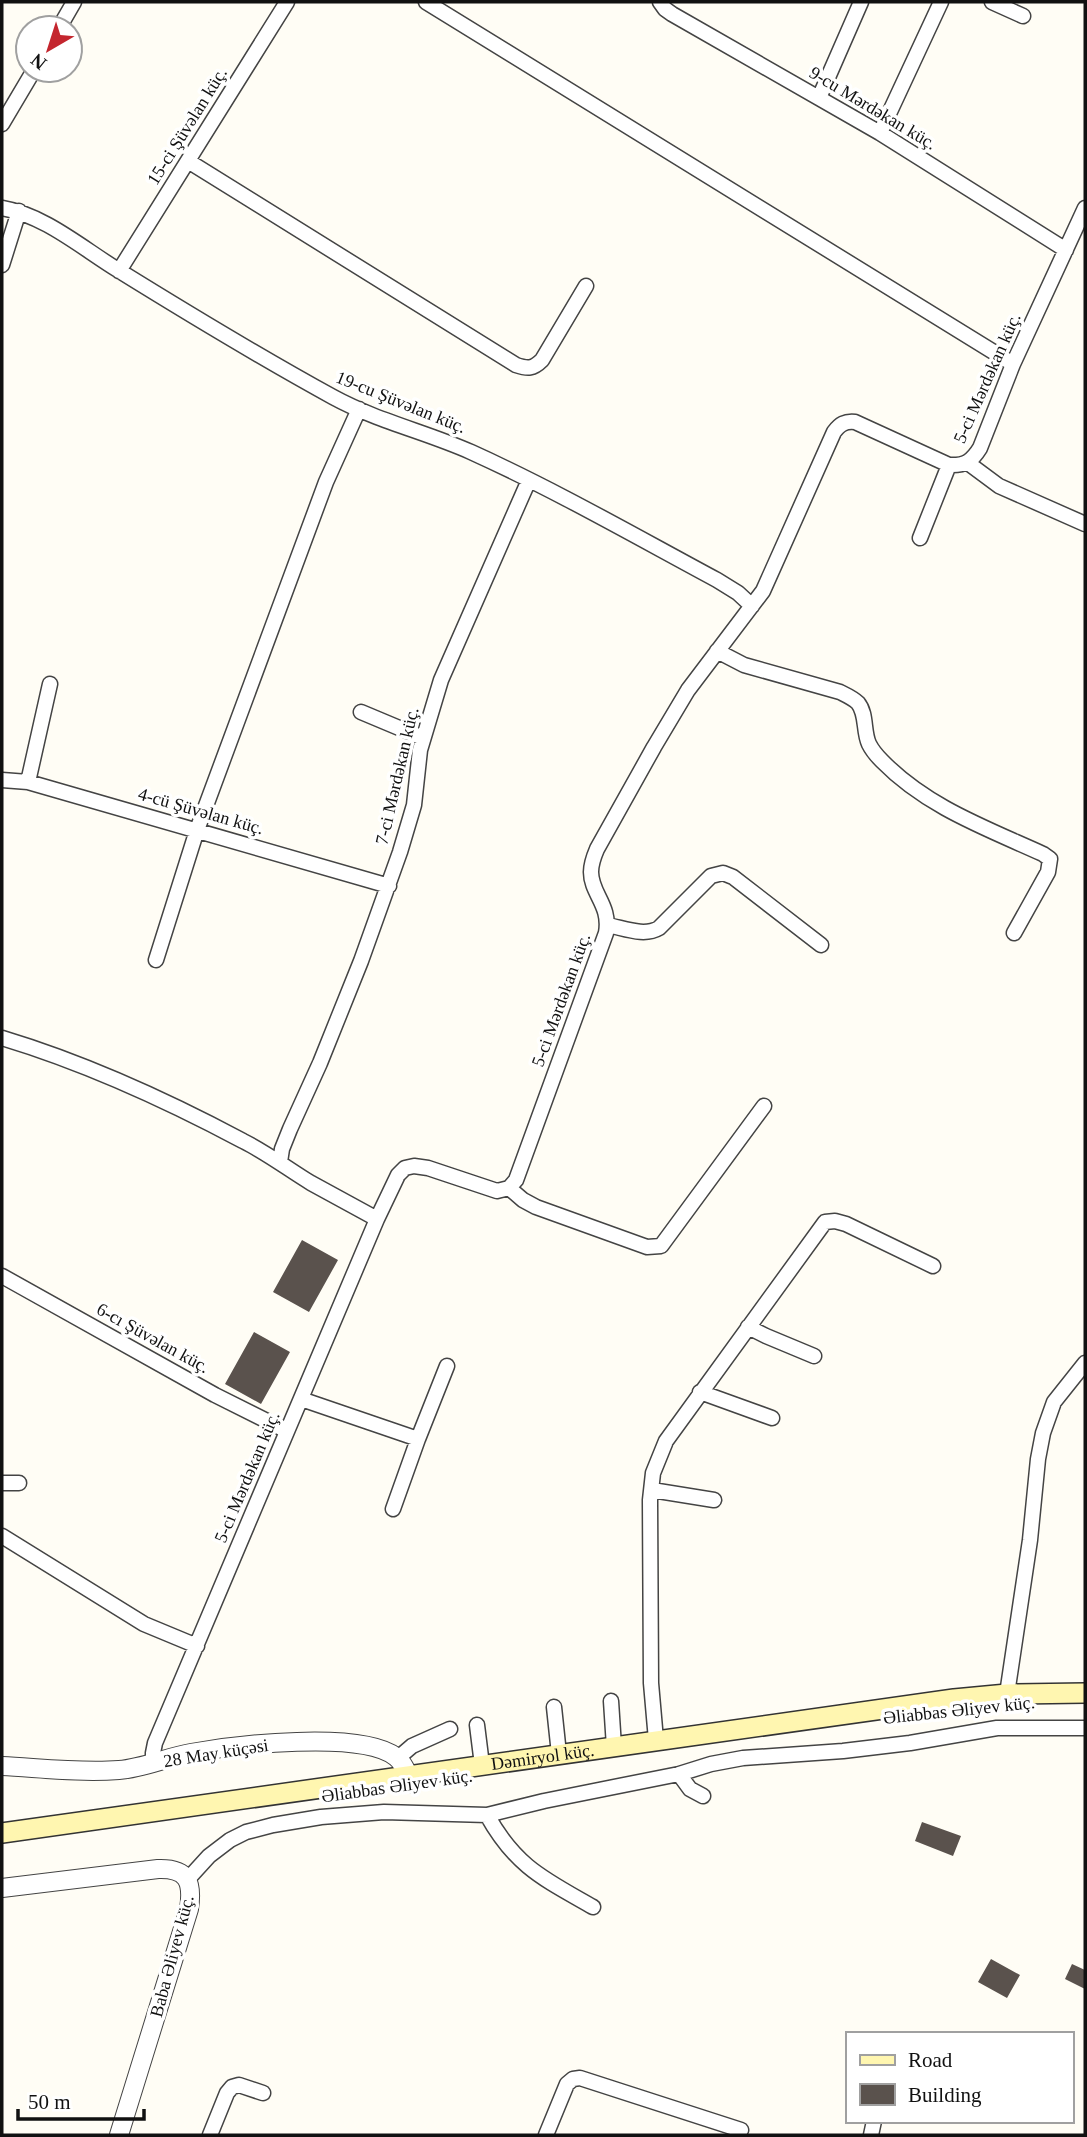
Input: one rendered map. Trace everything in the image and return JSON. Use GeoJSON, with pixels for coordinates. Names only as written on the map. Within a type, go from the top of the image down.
{"type":"FeatureCollection","features":[{"type":"Feature","properties":{"kind":"main road","name":"Dəmiryol küç."},"geometry":{"type":"LineString","coordinates":[[2,1833],[406,1773],[559,1755],[954,1699],[1007,1694],[1085,1693]]}},
{"type":"Feature","properties":{"kind":"main road","name":"Əliabbas Əliyev küç."},"geometry":{"type":"LineString","coordinates":[[2,1842],[406,1773],[982,1704],[1085,1702]]}},
{"type":"Feature","properties":{"kind":"street","name":"15-ci Şüvəlan küç."},"geometry":{"type":"LineString","coordinates":[[119,271],[286,2]]}},
{"type":"Feature","properties":{"kind":"street"},"geometry":{"type":"LineString","coordinates":[[426,2],[1013,363]]}},
{"type":"Feature","properties":{"kind":"street","name":"9-cu Mərdəkan küç."},"geometry":{"type":"LineString","coordinates":[[660,2],[664,9],[672,14],[880,133],[1066,250]]}},
{"type":"Feature","properties":{"kind":"street"},"geometry":{"type":"LineString","coordinates":[[818,97],[861,2]]}},
{"type":"Feature","properties":{"kind":"street"},"geometry":{"type":"LineString","coordinates":[[880,133],[941,2]]}},
{"type":"Feature","properties":{"kind":"street"},"geometry":{"type":"LineString","coordinates":[[992,2],[1023,16]]}},
{"type":"Feature","properties":{"kind":"street"},"geometry":{"type":"LineString","coordinates":[[2,124],[26,84]]}},
{"type":"Feature","properties":{"kind":"street"},"geometry":{"type":"LineString","coordinates":[[188,161],[516,365],[534,368],[542,360],[586,286]]}},
{"type":"Feature","properties":{"kind":"street","name":"19-cu Şüvəlan küç."},"geometry":{"type":"LineString","coordinates":[[2,208],[19,211],[41,222],[299,378],[359,409],[451,443],[529,480],[717,580],[752,606]]}},
{"type":"Feature","properties":{"kind":"street","name":"5-ci Mərdəkan küç."},"geometry":{"type":"LineString","coordinates":[[153,1763],[155,1743],[398,1175],[405,1168],[428,1168],[489,1189],[503,1191],[509,1188],[518,1176],[607,925],[605,908],[591,878],[597,849],[672,715],[752,606],[771,574],[828,444],[839,425],[855,422],[948,465],[959,466],[975,457],[1013,363],[1085,208]]}},
{"type":"Feature","properties":{"kind":"street"},"geometry":{"type":"LineString","coordinates":[[2,265],[19,211]]}},
{"type":"Feature","properties":{"kind":"street"},"geometry":{"type":"LineString","coordinates":[[156,960],[197,830],[326,482],[359,409]]}},
{"type":"Feature","properties":{"kind":"street"},"geometry":{"type":"LineString","coordinates":[[968,463],[999,486],[1085,524]]}},
{"type":"Feature","properties":{"kind":"street"},"geometry":{"type":"LineString","coordinates":[[920,538],[948,465]]}},
{"type":"Feature","properties":{"kind":"street","name":"7-ci Mərdəkan küç."},"geometry":{"type":"LineString","coordinates":[[280,1162],[282,1149],[325,1050],[411,819],[423,738],[441,680],[529,480]]}},
{"type":"Feature","properties":{"kind":"street"},"geometry":{"type":"LineString","coordinates":[[718,651],[744,665],[850,697],[858,703],[863,713],[869,743],[885,764],[956,816],[1050,859],[1048,872],[1014,933]]}},
{"type":"Feature","properties":{"kind":"street"},"geometry":{"type":"LineString","coordinates":[[28,782],[50,684]]}},
{"type":"Feature","properties":{"kind":"street"},"geometry":{"type":"LineString","coordinates":[[361,712],[423,738]]}},
{"type":"Feature","properties":{"kind":"street","name":"4-cü Şüvəlan küç."},"geometry":{"type":"LineString","coordinates":[[2,780],[28,782],[388,886]]}},
{"type":"Feature","properties":{"kind":"street"},"geometry":{"type":"LineString","coordinates":[[607,925],[645,933],[653,932],[711,876],[723,873],[733,877],[821,946]]}},
{"type":"Feature","properties":{"kind":"street"},"geometry":{"type":"LineString","coordinates":[[2,1038],[71,1062],[157,1099],[243,1141],[312,1184],[377,1219]]}},
{"type":"Feature","properties":{"kind":"street"},"geometry":{"type":"LineString","coordinates":[[509,1188],[536,1207],[647,1247],[661,1246],[764,1106]]}},
{"type":"Feature","properties":{"kind":"street"},"geometry":{"type":"LineString","coordinates":[[656,1740],[651,1683],[652,1490],[653,1473],[666,1441],[825,1222],[846,1224],[933,1266]]}},
{"type":"Feature","properties":{"kind":"street","name":"6-cı Şüvəlan küç."},"geometry":{"type":"LineString","coordinates":[[2,1276],[215,1395],[287,1431]]}},
{"type":"Feature","properties":{"kind":"street"},"geometry":{"type":"LineString","coordinates":[[748,1327],[814,1356]]}},
{"type":"Feature","properties":{"kind":"street"},"geometry":{"type":"LineString","coordinates":[[1007,1694],[1043,1433],[1054,1402],[1085,1363]]}},
{"type":"Feature","properties":{"kind":"street"},"geometry":{"type":"LineString","coordinates":[[393,1509],[447,1366]]}},
{"type":"Feature","properties":{"kind":"street"},"geometry":{"type":"LineString","coordinates":[[700,1392],[772,1418]]}},
{"type":"Feature","properties":{"kind":"street"},"geometry":{"type":"LineString","coordinates":[[301,1399],[418,1438]]}},
{"type":"Feature","properties":{"kind":"street"},"geometry":{"type":"LineString","coordinates":[[2,1483],[19,1483]]}},
{"type":"Feature","properties":{"kind":"street"},"geometry":{"type":"LineString","coordinates":[[652,1490],[714,1500]]}},
{"type":"Feature","properties":{"kind":"street"},"geometry":{"type":"LineString","coordinates":[[2,1536],[144,1624],[197,1646]]}},
{"type":"Feature","properties":{"kind":"street"},"geometry":{"type":"LineString","coordinates":[[611,1701],[614,1747]]}},
{"type":"Feature","properties":{"kind":"street"},"geometry":{"type":"LineString","coordinates":[[554,1707],[559,1755]]}},
{"type":"Feature","properties":{"kind":"street"},"geometry":{"type":"LineString","coordinates":[[477,1725],[482,1765]]}},
{"type":"Feature","properties":{"kind":"street"},"geometry":{"type":"LineString","coordinates":[[188,1879],[209,1856],[230,1840],[246,1832],[273,1825],[335,1815],[384,1812],[488,1815],[743,1758],[844,1751],[997,1728],[1085,1728]]}},
{"type":"Feature","properties":{"kind":"street"},"geometry":{"type":"LineString","coordinates":[[406,1773],[412,1746],[450,1730]]}},
{"type":"Feature","properties":{"kind":"street","name":"28 May küçəsi"},"geometry":{"type":"LineString","coordinates":[[2,1766],[103,1771],[135,1768],[213,1749],[331,1742],[372,1747],[390,1753],[406,1773]]}},
{"type":"Feature","properties":{"kind":"street"},"geometry":{"type":"LineString","coordinates":[[680,1774],[690,1789],[703,1796]]}},
{"type":"Feature","properties":{"kind":"street"},"geometry":{"type":"LineString","coordinates":[[488,1815],[519,1860],[540,1877],[593,1907]]}},
{"type":"Feature","properties":{"kind":"street","name":"Baba Əliyev küç."},"geometry":{"type":"LineString","coordinates":[[2,1888],[169,1868],[188,1879],[191,1887],[189,1909],[119,2135]]}},
{"type":"Feature","properties":{"kind":"street"},"geometry":{"type":"LineString","coordinates":[[546,2135],[567,2084],[580,2078],[741,2130]]}},
{"type":"Feature","properties":{"kind":"street"},"geometry":{"type":"LineString","coordinates":[[210,2135],[232,2087],[239,2085],[262,2093]]}},
{"type":"Feature","properties":{"kind":"building"},"geometry":{"type":"Polygon","coordinates":[[[302,1240],[338,1260],[309,1312],[273,1292],[302,1240]]]}},
{"type":"Feature","properties":{"kind":"building"},"geometry":{"type":"Polygon","coordinates":[[[254,1332],[290,1352],[261,1404],[225,1384],[254,1332]]]}},
{"type":"Feature","properties":{"kind":"building"},"geometry":{"type":"Polygon","coordinates":[[[922,1822],[961,1836],[953,1856],[915,1841],[922,1822]]]}},
{"type":"Feature","properties":{"kind":"building"},"geometry":{"type":"Polygon","coordinates":[[[991,1959],[1020,1975],[1007,1998],[978,1982],[991,1959]]]}},
{"type":"Feature","properties":{"kind":"building"},"geometry":{"type":"Polygon","coordinates":[[[1072,1964],[1085,1970],[1085,1989],[1065,1979],[1072,1964]]]}}]}
